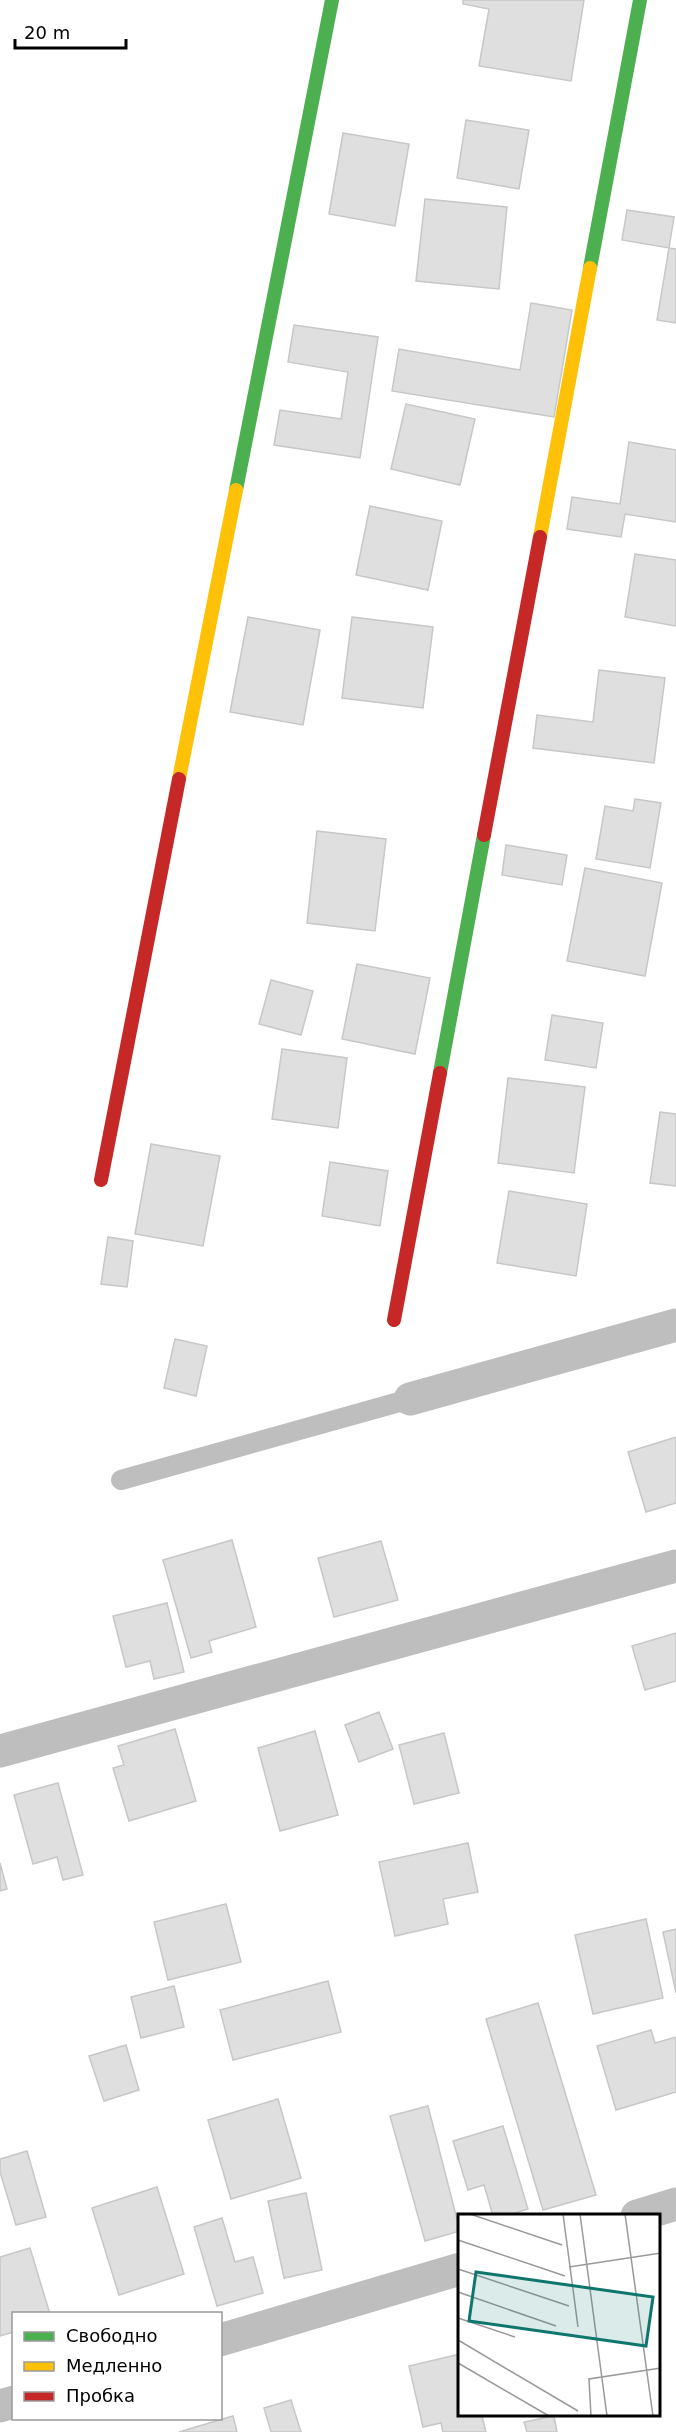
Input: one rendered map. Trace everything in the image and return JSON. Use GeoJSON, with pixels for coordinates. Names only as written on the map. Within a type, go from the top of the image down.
{"type":"FeatureCollection","features":[{"type":"Feature","properties":{"kind":"street"},"geometry":{"type":"LineString","coordinates":[[101,1180],[332,0]]}},
{"type":"Feature","properties":{"kind":"street"},"geometry":{"type":"LineString","coordinates":[[393,1320],[640,0]]}},
{"type":"Feature","properties":{"kind":"street"},"geometry":{"type":"LineString","coordinates":[[410,1399],[676,1325]]}},
{"type":"Feature","properties":{"kind":"street"},"geometry":{"type":"LineString","coordinates":[[0,1751],[676,1566]]}},
{"type":"Feature","properties":{"kind":"street"},"geometry":{"type":"LineString","coordinates":[[643,2214],[676,2204]]}},
{"type":"Feature","properties":{"kind":"street"},"geometry":{"type":"LineString","coordinates":[[222,2339],[458,2270]]}},
{"type":"Feature","properties":{"kind":"lane"},"geometry":{"type":"LineString","coordinates":[[121,1480],[410,1399]]}},
{"type":"Feature","properties":{"kind":"building"},"geometry":{"type":"Polygon","coordinates":[[[463,0],[584,0],[571,81],[479,66],[489,9],[463,4],[463,0]]]}},
{"type":"Feature","properties":{"kind":"building"},"geometry":{"type":"Polygon","coordinates":[[[466,120],[529,130],[519,189],[457,178],[466,120]]]}},
{"type":"Feature","properties":{"kind":"building"},"geometry":{"type":"Polygon","coordinates":[[[343,133],[409,144],[395,226],[329,214],[343,133]]]}},
{"type":"Feature","properties":{"kind":"building"},"geometry":{"type":"Polygon","coordinates":[[[425,199],[507,207],[499,289],[416,281],[425,199]]]}},
{"type":"Feature","properties":{"kind":"building"},"geometry":{"type":"Polygon","coordinates":[[[627,210],[674,217],[669,248],[622,240],[627,210]]]}},
{"type":"Feature","properties":{"kind":"building"},"geometry":{"type":"Polygon","coordinates":[[[669,248],[676,249],[676,323],[657,320],[669,248]]]}},
{"type":"Feature","properties":{"kind":"building"},"geometry":{"type":"Polygon","coordinates":[[[531,303],[572,310],[554,417],[392,391],[399,349],[520,370],[531,303]]]}},
{"type":"Feature","properties":{"kind":"building"},"geometry":{"type":"Polygon","coordinates":[[[294,325],[378,337],[360,458],[274,445],[280,410],[341,419],[348,372],[288,362],[294,325]]]}},
{"type":"Feature","properties":{"kind":"building"},"geometry":{"type":"Polygon","coordinates":[[[406,404],[475,419],[460,485],[391,469],[406,404]]]}},
{"type":"Feature","properties":{"kind":"building"},"geometry":{"type":"Polygon","coordinates":[[[629,442],[676,450],[676,522],[625,514],[621,537],[567,529],[572,497],[620,504],[629,442]]]}},
{"type":"Feature","properties":{"kind":"building"},"geometry":{"type":"Polygon","coordinates":[[[370,506],[442,521],[428,590],[356,575],[370,506]]]}},
{"type":"Feature","properties":{"kind":"building"},"geometry":{"type":"Polygon","coordinates":[[[635,554],[676,560],[676,626],[625,617],[635,554]]]}},
{"type":"Feature","properties":{"kind":"building"},"geometry":{"type":"Polygon","coordinates":[[[248,617],[320,630],[303,725],[230,712],[248,617]]]}},
{"type":"Feature","properties":{"kind":"building"},"geometry":{"type":"Polygon","coordinates":[[[352,617],[433,627],[423,708],[342,698],[352,617]]]}},
{"type":"Feature","properties":{"kind":"building"},"geometry":{"type":"Polygon","coordinates":[[[599,670],[665,678],[654,763],[533,748],[537,715],[593,722],[599,670]]]}},
{"type":"Feature","properties":{"kind":"building"},"geometry":{"type":"Polygon","coordinates":[[[635,799],[661,803],[650,868],[596,859],[605,806],[633,811],[635,799]]]}},
{"type":"Feature","properties":{"kind":"building"},"geometry":{"type":"Polygon","coordinates":[[[317,831],[386,839],[375,931],[307,923],[317,831]]]}},
{"type":"Feature","properties":{"kind":"building"},"geometry":{"type":"Polygon","coordinates":[[[506,845],[567,855],[562,885],[502,875],[506,845]]]}},
{"type":"Feature","properties":{"kind":"building"},"geometry":{"type":"Polygon","coordinates":[[[585,868],[662,883],[645,976],[567,961],[585,868]]]}},
{"type":"Feature","properties":{"kind":"building"},"geometry":{"type":"Polygon","coordinates":[[[357,964],[430,978],[415,1054],[342,1039],[357,964]]]}},
{"type":"Feature","properties":{"kind":"building"},"geometry":{"type":"Polygon","coordinates":[[[271,980],[313,991],[301,1035],[259,1024],[271,980]]]}},
{"type":"Feature","properties":{"kind":"building"},"geometry":{"type":"Polygon","coordinates":[[[552,1015],[603,1023],[596,1068],[545,1060],[552,1015]]]}},
{"type":"Feature","properties":{"kind":"building"},"geometry":{"type":"Polygon","coordinates":[[[282,1049],[347,1058],[338,1128],[272,1119],[282,1049]]]}},
{"type":"Feature","properties":{"kind":"building"},"geometry":{"type":"Polygon","coordinates":[[[508,1078],[585,1087],[574,1173],[498,1163],[508,1078]]]}},
{"type":"Feature","properties":{"kind":"building"},"geometry":{"type":"Polygon","coordinates":[[[660,1112],[676,1114],[676,1186],[650,1183],[660,1112]]]}},
{"type":"Feature","properties":{"kind":"building"},"geometry":{"type":"Polygon","coordinates":[[[151,1144],[220,1156],[203,1246],[135,1234],[151,1144]]]}},
{"type":"Feature","properties":{"kind":"building"},"geometry":{"type":"Polygon","coordinates":[[[330,1162],[388,1171],[380,1226],[322,1216],[330,1162]]]}},
{"type":"Feature","properties":{"kind":"building"},"geometry":{"type":"Polygon","coordinates":[[[509,1191],[587,1204],[576,1276],[497,1263],[509,1191]]]}},
{"type":"Feature","properties":{"kind":"building"},"geometry":{"type":"Polygon","coordinates":[[[108,1237],[133,1241],[127,1287],[101,1284],[108,1237]]]}},
{"type":"Feature","properties":{"kind":"building"},"geometry":{"type":"Polygon","coordinates":[[[175,1339],[207,1346],[196,1396],[164,1388],[175,1339]]]}},
{"type":"Feature","properties":{"kind":"building"},"geometry":{"type":"Polygon","coordinates":[[[676,1437],[676,1503],[646,1512],[628,1452],[676,1437]]]}},
{"type":"Feature","properties":{"kind":"building"},"geometry":{"type":"Polygon","coordinates":[[[232,1540],[256,1627],[209,1641],[212,1652],[191,1658],[163,1560],[232,1540]]]}},
{"type":"Feature","properties":{"kind":"building"},"geometry":{"type":"Polygon","coordinates":[[[381,1541],[398,1600],[334,1617],[318,1558],[381,1541]]]}},
{"type":"Feature","properties":{"kind":"building"},"geometry":{"type":"Polygon","coordinates":[[[167,1603],[184,1672],[154,1679],[150,1661],[126,1667],[113,1616],[167,1603]]]}},
{"type":"Feature","properties":{"kind":"building"},"geometry":{"type":"Polygon","coordinates":[[[676,1633],[676,1681],[645,1690],[632,1646],[676,1633]]]}},
{"type":"Feature","properties":{"kind":"building"},"geometry":{"type":"Polygon","coordinates":[[[379,1712],[393,1749],[359,1762],[345,1725],[379,1712]]]}},
{"type":"Feature","properties":{"kind":"building"},"geometry":{"type":"Polygon","coordinates":[[[175,1729],[196,1801],[129,1821],[113,1768],[124,1765],[118,1746],[175,1729]]]}},
{"type":"Feature","properties":{"kind":"building"},"geometry":{"type":"Polygon","coordinates":[[[315,1731],[338,1815],[280,1831],[258,1748],[315,1731]]]}},
{"type":"Feature","properties":{"kind":"building"},"geometry":{"type":"Polygon","coordinates":[[[444,1733],[459,1793],[414,1804],[399,1745],[444,1733]]]}},
{"type":"Feature","properties":{"kind":"building"},"geometry":{"type":"Polygon","coordinates":[[[58,1783],[83,1875],[63,1880],[57,1857],[33,1864],[14,1795],[58,1783]]]}},
{"type":"Feature","properties":{"kind":"building"},"geometry":{"type":"Polygon","coordinates":[[[468,1843],[478,1892],[443,1899],[448,1924],[395,1936],[379,1862],[468,1843]]]}},
{"type":"Feature","properties":{"kind":"building"},"geometry":{"type":"Polygon","coordinates":[[[0,1863],[7,1889],[0,1891],[0,1863]]]}},
{"type":"Feature","properties":{"kind":"building"},"geometry":{"type":"Polygon","coordinates":[[[226,1904],[241,1962],[168,1980],[154,1922],[226,1904]]]}},
{"type":"Feature","properties":{"kind":"building"},"geometry":{"type":"Polygon","coordinates":[[[646,1919],[663,1998],[593,2014],[575,1935],[646,1919]]]}},
{"type":"Feature","properties":{"kind":"building"},"geometry":{"type":"Polygon","coordinates":[[[676,1929],[676,1993],[663,1932],[676,1929]]]}},
{"type":"Feature","properties":{"kind":"building"},"geometry":{"type":"Polygon","coordinates":[[[328,1981],[341,2032],[233,2060],[220,2010],[328,1981]]]}},
{"type":"Feature","properties":{"kind":"building"},"geometry":{"type":"Polygon","coordinates":[[[174,1986],[184,2027],[141,2038],[131,1997],[174,1986]]]}},
{"type":"Feature","properties":{"kind":"building"},"geometry":{"type":"Polygon","coordinates":[[[538,2003],[596,2195],[543,2210],[486,2019],[538,2003]]]}},
{"type":"Feature","properties":{"kind":"building"},"geometry":{"type":"Polygon","coordinates":[[[651,2030],[655,2043],[676,2037],[676,2092],[616,2110],[597,2046],[651,2030]]]}},
{"type":"Feature","properties":{"kind":"building"},"geometry":{"type":"Polygon","coordinates":[[[126,2045],[139,2090],[104,2101],[89,2056],[126,2045]]]}},
{"type":"Feature","properties":{"kind":"building"},"geometry":{"type":"Polygon","coordinates":[[[278,2099],[301,2178],[231,2199],[208,2120],[278,2099]]]}},
{"type":"Feature","properties":{"kind":"building"},"geometry":{"type":"Polygon","coordinates":[[[428,2106],[458,2223],[458,2232],[425,2241],[390,2116],[428,2106]]]}},
{"type":"Feature","properties":{"kind":"building"},"geometry":{"type":"Polygon","coordinates":[[[503,2126],[528,2209],[512,2214],[492,2214],[484,2185],[468,2190],[453,2141],[503,2126]]]}},
{"type":"Feature","properties":{"kind":"building"},"geometry":{"type":"Polygon","coordinates":[[[27,2151],[46,2217],[16,2225],[0,2172],[0,2159],[27,2151]]]}},
{"type":"Feature","properties":{"kind":"building"},"geometry":{"type":"Polygon","coordinates":[[[157,2187],[184,2274],[119,2295],[92,2208],[157,2187]]]}},
{"type":"Feature","properties":{"kind":"building"},"geometry":{"type":"Polygon","coordinates":[[[306,2193],[322,2270],[284,2278],[268,2201],[306,2193]]]}},
{"type":"Feature","properties":{"kind":"building"},"geometry":{"type":"Polygon","coordinates":[[[222,2218],[235,2262],[253,2257],[263,2293],[217,2306],[194,2227],[222,2218]]]}},
{"type":"Feature","properties":{"kind":"building"},"geometry":{"type":"Polygon","coordinates":[[[30,2248],[49,2312],[12,2312],[12,2333],[0,2336],[0,2257],[30,2248]]]}},
{"type":"Feature","properties":{"kind":"building"},"geometry":{"type":"Polygon","coordinates":[[[458,2354],[458,2417],[482,2417],[486,2432],[443,2432],[441,2423],[423,2427],[409,2366],[458,2354]]]}},
{"type":"Feature","properties":{"kind":"building"},"geometry":{"type":"Polygon","coordinates":[[[291,2400],[301,2432],[271,2432],[264,2408],[291,2400]]]}},
{"type":"Feature","properties":{"kind":"building"},"geometry":{"type":"Polygon","coordinates":[[[233,2416],[237,2432],[179,2432],[222,2420],[233,2416]]]}},
{"type":"Feature","properties":{"kind":"building"},"geometry":{"type":"Polygon","coordinates":[[[554,2417],[557,2432],[527,2432],[524,2422],[554,2417]]]}},
{"type":"Feature","properties":{"kind":"traffic: fast"},"geometry":{"type":"LineString","coordinates":[[236,490],[332,0]]}},
{"type":"Feature","properties":{"kind":"traffic: fast"},"geometry":{"type":"LineString","coordinates":[[590,268],[640,0]]}},
{"type":"Feature","properties":{"kind":"traffic: fast"},"geometry":{"type":"LineString","coordinates":[[440,1073],[484,835]]}},
{"type":"Feature","properties":{"kind":"traffic: slow"},"geometry":{"type":"LineString","coordinates":[[540,537],[590,268]]}},
{"type":"Feature","properties":{"kind":"traffic: slow"},"geometry":{"type":"LineString","coordinates":[[179,779],[236,490]]}},
{"type":"Feature","properties":{"kind":"traffic: jam"},"geometry":{"type":"LineString","coordinates":[[484,835],[540,537]]}},
{"type":"Feature","properties":{"kind":"traffic: jam"},"geometry":{"type":"LineString","coordinates":[[101,1180],[179,779]]}},
{"type":"Feature","properties":{"kind":"traffic: jam"},"geometry":{"type":"LineString","coordinates":[[394,1320],[440,1073]]}}]}
